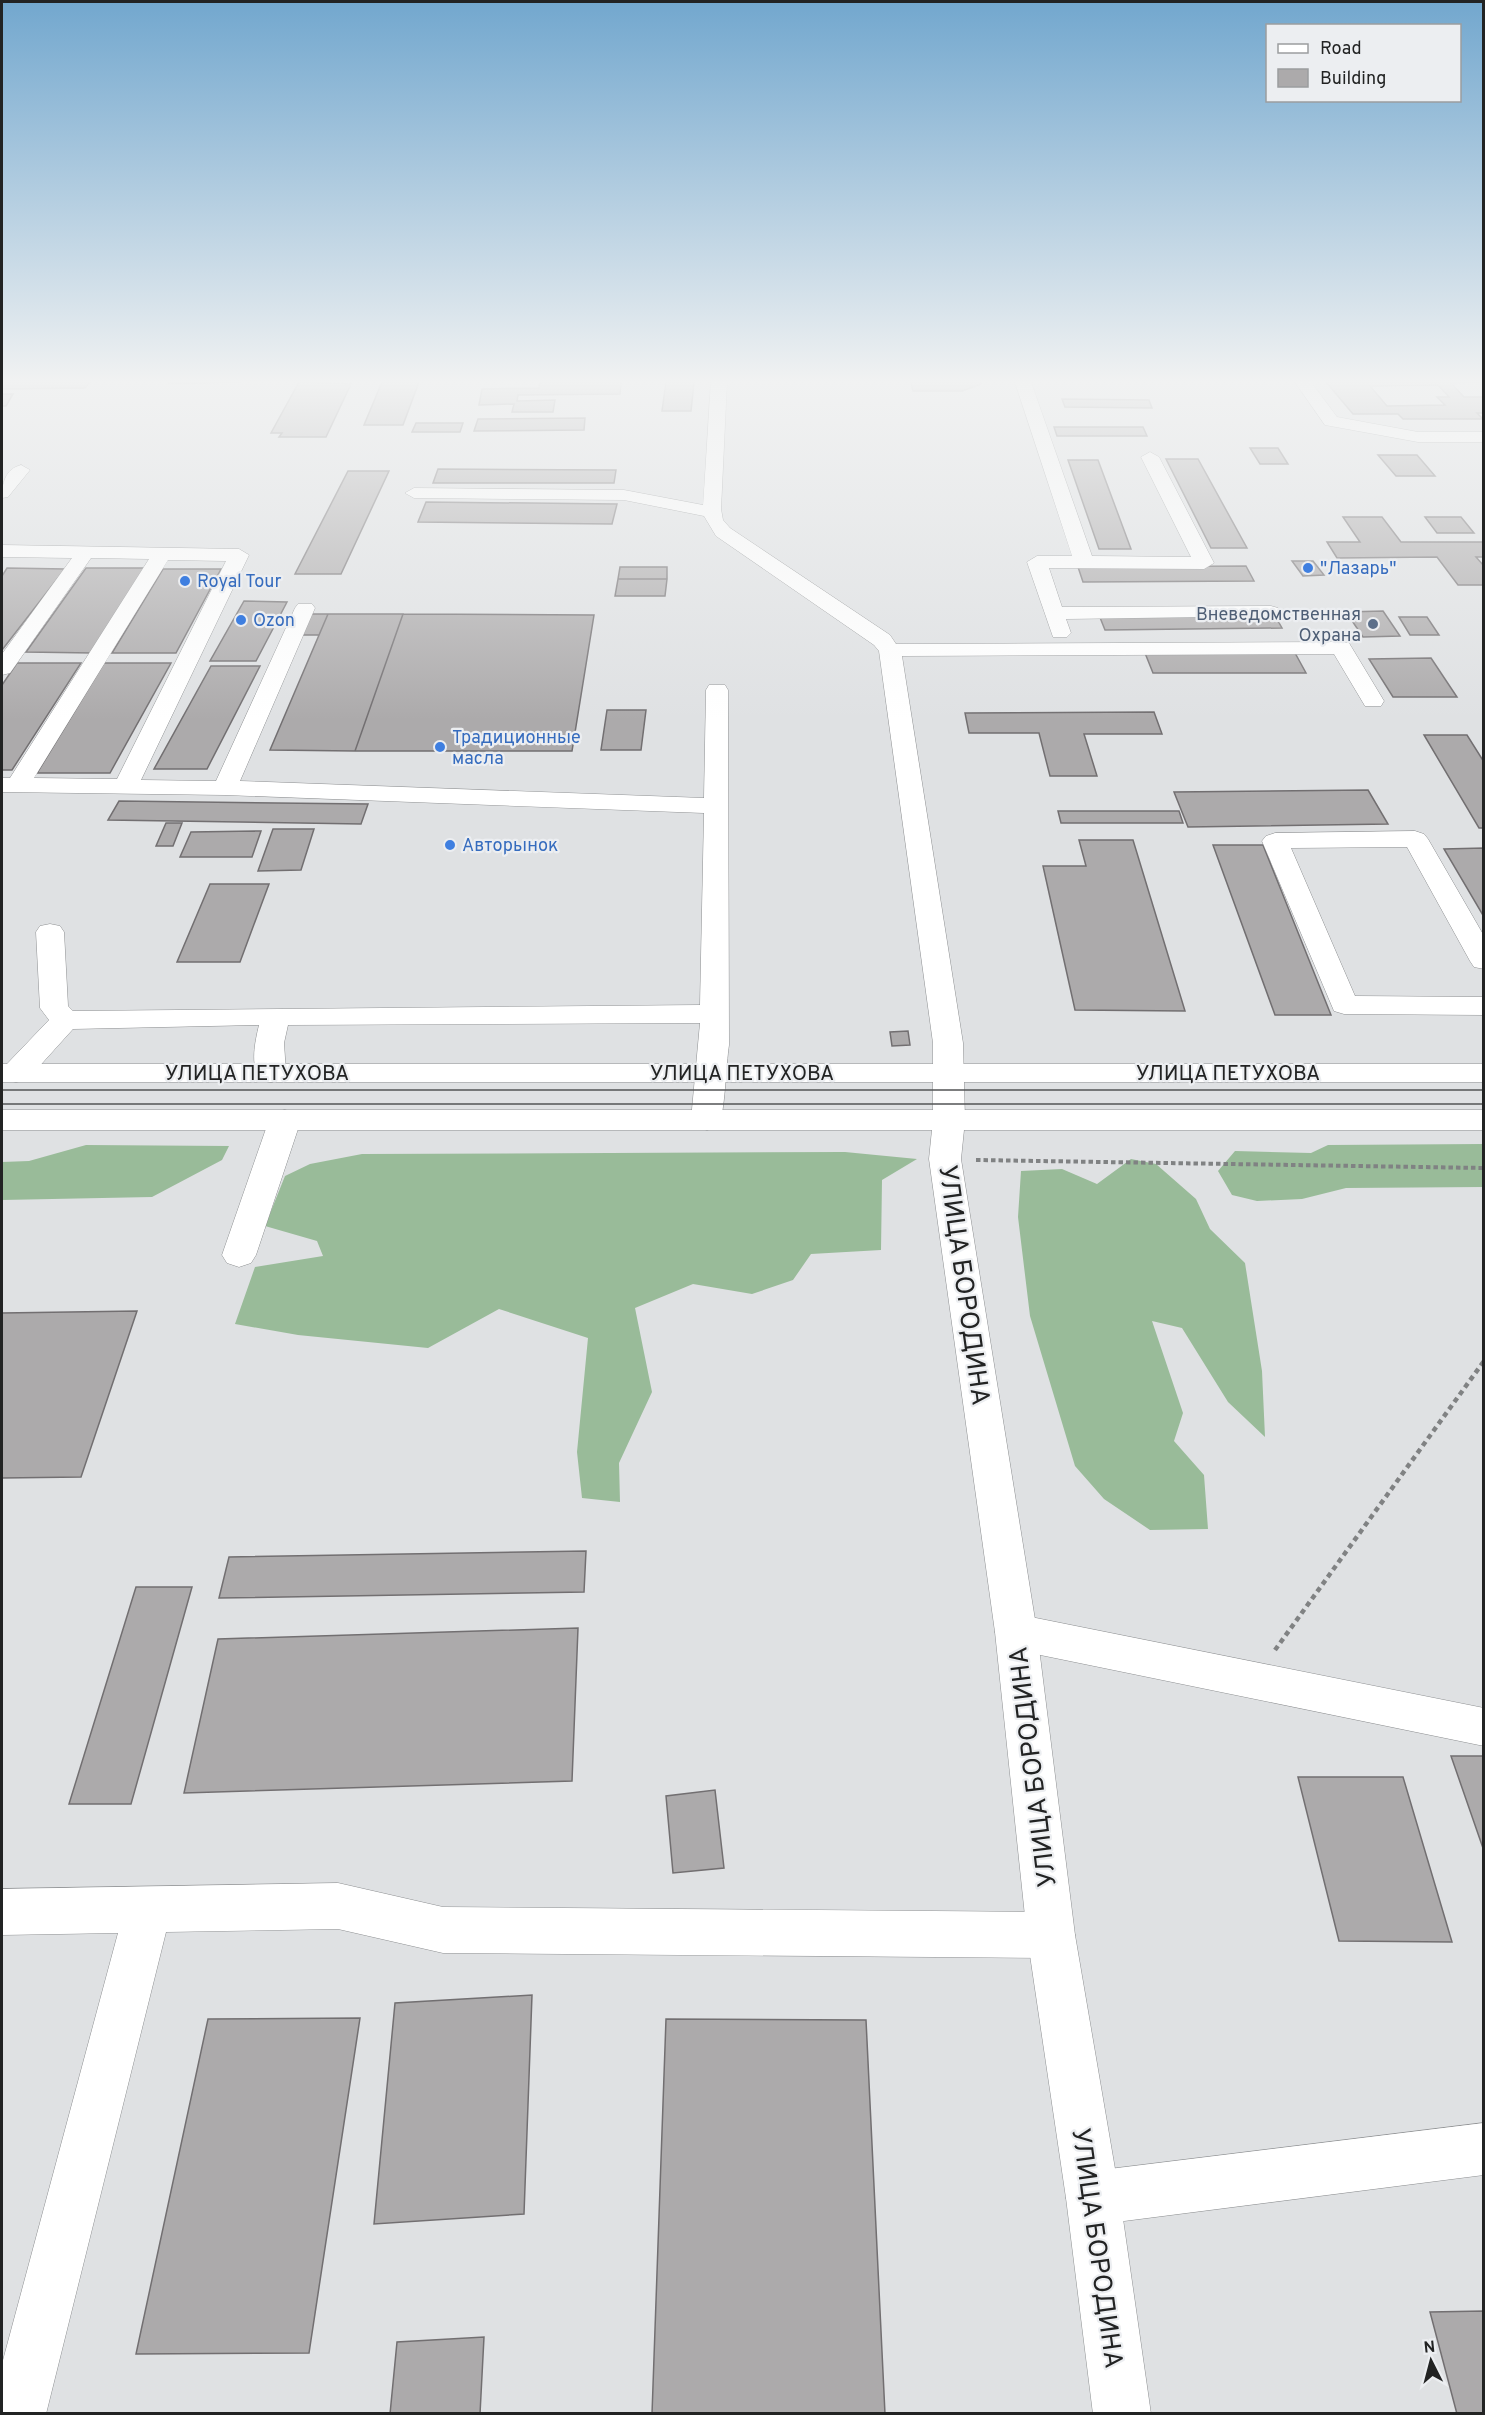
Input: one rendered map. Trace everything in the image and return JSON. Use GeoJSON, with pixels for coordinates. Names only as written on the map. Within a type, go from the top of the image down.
{"type":"FeatureCollection","features":[{"type":"Feature","properties":{"kind":"main road"},"geometry":{"type":"LineString","coordinates":[[592,495],[624,495],[713,512]]}},
{"type":"Feature","properties":{"kind":"main road"},"geometry":{"type":"LineString","coordinates":[[714,495],[714,520],[723,532],[882,640],[890,650],[1341,648],[1373,701]]}},
{"type":"Feature","properties":{"kind":"main road"},"geometry":{"type":"LineString","coordinates":[[1061,495],[1084,562]]}},
{"type":"Feature","properties":{"kind":"main road"},"geometry":{"type":"LineString","coordinates":[[1065,650],[1037,561],[1204,562],[1169,495]]}},
{"type":"Feature","properties":{"kind":"main road"},"geometry":{"type":"LineString","coordinates":[[2,551],[239,555],[126,786]]}},
{"type":"Feature","properties":{"kind":"main road"},"geometry":{"type":"LineString","coordinates":[[2,668],[86,552]]}},
{"type":"Feature","properties":{"kind":"main road"},"geometry":{"type":"LineString","coordinates":[[10,785],[162,554]]}},
{"type":"Feature","properties":{"kind":"main road"},"geometry":{"type":"LineString","coordinates":[[225,788],[305,608]]}},
{"type":"Feature","properties":{"kind":"main road"},"geometry":{"type":"LineString","coordinates":[[1053,613],[1271,612]]}},
{"type":"Feature","properties":{"kind":"main road","name":"УЛИЦА БОРОДИНА"},"geometry":{"type":"LineString","coordinates":[[890,650],[948,1043],[947,1140],[1016,1632],[1051,1935],[1093,2198],[1122,2414]]}},
{"type":"Feature","properties":{"kind":"main road"},"geometry":{"type":"LineString","coordinates":[[707,1120],[709,1072],[714,1045],[717,690]]}},
{"type":"Feature","properties":{"kind":"main road"},"geometry":{"type":"LineString","coordinates":[[10,785],[225,788],[716,806]]}},
{"type":"Feature","properties":{"kind":"main road"},"geometry":{"type":"LineString","coordinates":[[1484,961],[1415,839],[1275,841],[1344,1005],[1484,1006]]}},
{"type":"Feature","properties":{"kind":"main road"},"geometry":{"type":"LineString","coordinates":[[50,932],[54,1008],[65,1020]]}},
{"type":"Feature","properties":{"kind":"main road"},"geometry":{"type":"LineString","coordinates":[[9,1073],[65,1020],[276,1016],[714,1014]]}},
{"type":"Feature","properties":{"kind":"main road"},"geometry":{"type":"LineString","coordinates":[[271,1073],[269,1043],[276,1016]]}},
{"type":"Feature","properties":{"kind":"main road","name":"УЛИЦА ПЕТУХОВА"},"geometry":{"type":"LineString","coordinates":[[9,1073],[1484,1073]]}},
{"type":"Feature","properties":{"kind":"main road"},"geometry":{"type":"LineString","coordinates":[[2,1120],[707,1120],[947,1140],[1484,1120]]}},
{"type":"Feature","properties":{"kind":"main road"},"geometry":{"type":"LineString","coordinates":[[239,1255],[285,1120]]}},
{"type":"Feature","properties":{"kind":"main road"},"geometry":{"type":"LineString","coordinates":[[1016,1632],[1484,1727]]}},
{"type":"Feature","properties":{"kind":"main road"},"geometry":{"type":"LineString","coordinates":[[2,1912],[338,1906],[443,1930],[1051,1935]]}},
{"type":"Feature","properties":{"kind":"main road"},"geometry":{"type":"LineString","coordinates":[[17,2414],[148,1909]]}},
{"type":"Feature","properties":{"kind":"main road"},"geometry":{"type":"LineString","coordinates":[[1093,2198],[1484,2149]]}},
{"type":"Feature","properties":{"kind":"path"},"geometry":{"type":"LineString","coordinates":[[947,1140],[1484,1168]]}},
{"type":"Feature","properties":{"kind":"path"},"geometry":{"type":"LineString","coordinates":[[1253,1680],[1484,1361]]}},
{"type":"Feature","properties":{"kind":"green space"},"geometry":{"type":"Polygon","coordinates":[[[1483,1144],[1483,1187],[1346,1188],[1302,1199],[1257,1201],[1232,1195],[1218,1171],[1235,1151],[1311,1153],[1328,1145],[1483,1144]]]}},
{"type":"Feature","properties":{"kind":"green space"},"geometry":{"type":"Polygon","coordinates":[[[86,1145],[229,1146],[222,1160],[152,1197],[2,1200],[2,1162],[29,1161],[86,1145]]]}},
{"type":"Feature","properties":{"kind":"green space"},"geometry":{"type":"Polygon","coordinates":[[[845,1152],[917,1159],[882,1180],[881,1250],[811,1254],[793,1280],[752,1294],[693,1284],[635,1308],[652,1392],[619,1463],[620,1502],[582,1498],[577,1452],[588,1338],[499,1309],[428,1348],[298,1335],[235,1324],[255,1267],[323,1256],[317,1241],[265,1226],[285,1176],[310,1164],[362,1154],[845,1152]]]}},
{"type":"Feature","properties":{"kind":"green space"},"geometry":{"type":"Polygon","coordinates":[[[1131,1159],[1156,1164],[1196,1199],[1210,1229],[1245,1263],[1262,1371],[1265,1437],[1228,1402],[1182,1328],[1152,1321],[1183,1413],[1174,1441],[1204,1475],[1208,1529],[1150,1530],[1104,1499],[1075,1466],[1030,1316],[1018,1217],[1021,1171],[1062,1169],[1097,1184],[1131,1159]]]}},
{"type":"Feature","properties":{"kind":"building"},"geometry":{"type":"Polygon","coordinates":[[[336,495],[378,495],[341,574],[295,574],[336,495]]]}},
{"type":"Feature","properties":{"kind":"building"},"geometry":{"type":"Polygon","coordinates":[[[1080,495],[1111,495],[1131,549],[1099,549],[1080,495]]]}},
{"type":"Feature","properties":{"kind":"building"},"geometry":{"type":"Polygon","coordinates":[[[1184,495],[1218,495],[1247,548],[1211,548],[1184,495]]]}},
{"type":"Feature","properties":{"kind":"building"},"geometry":{"type":"Polygon","coordinates":[[[426,502],[617,504],[612,524],[418,522],[426,502]]]}},
{"type":"Feature","properties":{"kind":"building"},"geometry":{"type":"Polygon","coordinates":[[[1343,517],[1382,517],[1401,542],[1484,542],[1484,557],[1476,557],[1484,566],[1484,585],[1458,585],[1437,557],[1337,558],[1327,542],[1360,542],[1343,517]]]}},
{"type":"Feature","properties":{"kind":"building"},"geometry":{"type":"Polygon","coordinates":[[[1425,517],[1461,517],[1474,533],[1437,533],[1425,517]]]}},
{"type":"Feature","properties":{"kind":"building","name":"\"Лазарь\""},"geometry":{"type":"Polygon","coordinates":[[[1292,561],[1313,561],[1324,575],[1303,576],[1292,561]]]}},
{"type":"Feature","properties":{"kind":"building"},"geometry":{"type":"Polygon","coordinates":[[[1246,566],[1254,581],[1083,582],[1078,567],[1246,566]]]}},
{"type":"Feature","properties":{"kind":"building"},"geometry":{"type":"Polygon","coordinates":[[[620,567],[667,567],[667,579],[618,579],[620,567]]]}},
{"type":"Feature","properties":{"kind":"building"},"geometry":{"type":"Polygon","coordinates":[[[7,568],[65,569],[2,650],[2,576],[7,568]]]}},
{"type":"Feature","properties":{"kind":"building"},"geometry":{"type":"Polygon","coordinates":[[[86,568],[147,568],[93,653],[26,652],[86,568]]]}},
{"type":"Feature","properties":{"kind":"building"},"geometry":{"type":"Polygon","coordinates":[[[163,569],[221,569],[176,653],[112,653],[163,569]]]}},
{"type":"Feature","properties":{"kind":"building"},"geometry":{"type":"Polygon","coordinates":[[[618,579],[667,579],[665,596],[615,596],[618,579]]]}},
{"type":"Feature","properties":{"kind":"building"},"geometry":{"type":"Polygon","coordinates":[[[244,601],[287,602],[256,661],[210,661],[244,601]]]}},
{"type":"Feature","properties":{"kind":"building","name":"Вневедомственная Охрана"},"geometry":{"type":"Polygon","coordinates":[[[1383,611],[1400,636],[1363,637],[1346,612],[1383,611]]]}},
{"type":"Feature","properties":{"kind":"building"},"geometry":{"type":"Polygon","coordinates":[[[311,614],[328,614],[319,635],[302,635],[311,614]]]}},
{"type":"Feature","properties":{"kind":"building"},"geometry":{"type":"Polygon","coordinates":[[[328,614],[403,614],[355,751],[270,750],[328,614]]]}},
{"type":"Feature","properties":{"kind":"building"},"geometry":{"type":"Polygon","coordinates":[[[403,614],[594,615],[572,751],[355,751],[403,614]]]}},
{"type":"Feature","properties":{"kind":"building"},"geometry":{"type":"Polygon","coordinates":[[[1274,614],[1282,628],[1105,630],[1099,615],[1274,614]]]}},
{"type":"Feature","properties":{"kind":"building"},"geometry":{"type":"Polygon","coordinates":[[[1399,617],[1427,617],[1439,635],[1410,635],[1399,617]]]}},
{"type":"Feature","properties":{"kind":"building"},"geometry":{"type":"Polygon","coordinates":[[[1145,653],[1295,653],[1306,673],[1153,673],[1145,653]]]}},
{"type":"Feature","properties":{"kind":"building"},"geometry":{"type":"Polygon","coordinates":[[[1431,658],[1457,697],[1393,697],[1369,659],[1431,658]]]}},
{"type":"Feature","properties":{"kind":"building"},"geometry":{"type":"Polygon","coordinates":[[[17,663],[81,663],[12,770],[2,770],[2,685],[17,663]]]}},
{"type":"Feature","properties":{"kind":"building"},"geometry":{"type":"Polygon","coordinates":[[[104,663],[171,663],[110,773],[37,773],[104,663]]]}},
{"type":"Feature","properties":{"kind":"building"},"geometry":{"type":"Polygon","coordinates":[[[211,666],[260,666],[207,769],[154,769],[211,666]]]}},
{"type":"Feature","properties":{"kind":"building"},"geometry":{"type":"Polygon","coordinates":[[[607,710],[646,710],[641,750],[601,750],[607,710]]]}},
{"type":"Feature","properties":{"kind":"building"},"geometry":{"type":"Polygon","coordinates":[[[1154,712],[1162,734],[1084,734],[1097,776],[1050,776],[1039,733],[969,733],[965,713],[1154,712]]]}},
{"type":"Feature","properties":{"kind":"building"},"geometry":{"type":"Polygon","coordinates":[[[1424,735],[1467,735],[1484,762],[1484,828],[1479,828],[1424,735]]]}},
{"type":"Feature","properties":{"kind":"building"},"geometry":{"type":"Polygon","coordinates":[[[1368,790],[1388,824],[1188,827],[1174,792],[1368,790]]]}},
{"type":"Feature","properties":{"kind":"building"},"geometry":{"type":"Polygon","coordinates":[[[119,801],[368,804],[361,824],[108,820],[119,801]]]}},
{"type":"Feature","properties":{"kind":"building"},"geometry":{"type":"Polygon","coordinates":[[[1058,811],[1179,811],[1183,823],[1061,823],[1058,811]]]}},
{"type":"Feature","properties":{"kind":"building"},"geometry":{"type":"Polygon","coordinates":[[[166,823],[182,823],[173,846],[156,846],[166,823]]]}},
{"type":"Feature","properties":{"kind":"building"},"geometry":{"type":"Polygon","coordinates":[[[273,829],[314,829],[301,870],[258,871],[273,829]]]}},
{"type":"Feature","properties":{"kind":"building"},"geometry":{"type":"Polygon","coordinates":[[[261,831],[252,857],[180,857],[191,832],[261,831]]]}},
{"type":"Feature","properties":{"kind":"building"},"geometry":{"type":"Polygon","coordinates":[[[1079,840],[1133,840],[1185,1011],[1075,1010],[1043,866],[1086,866],[1079,840]]]}},
{"type":"Feature","properties":{"kind":"building"},"geometry":{"type":"Polygon","coordinates":[[[1213,845],[1263,845],[1331,1015],[1275,1015],[1213,845]]]}},
{"type":"Feature","properties":{"kind":"building"},"geometry":{"type":"Polygon","coordinates":[[[1484,848],[1484,917],[1444,849],[1484,848]]]}},
{"type":"Feature","properties":{"kind":"building"},"geometry":{"type":"Polygon","coordinates":[[[210,884],[269,884],[240,962],[177,962],[210,884]]]}},
{"type":"Feature","properties":{"kind":"building"},"geometry":{"type":"Polygon","coordinates":[[[908,1031],[910,1045],[892,1046],[890,1032],[908,1031]]]}},
{"type":"Feature","properties":{"kind":"building"},"geometry":{"type":"Polygon","coordinates":[[[137,1311],[81,1477],[2,1478],[2,1313],[137,1311]]]}},
{"type":"Feature","properties":{"kind":"building"},"geometry":{"type":"Polygon","coordinates":[[[586,1551],[584,1592],[219,1598],[229,1557],[586,1551]]]}},
{"type":"Feature","properties":{"kind":"building"},"geometry":{"type":"Polygon","coordinates":[[[136,1587],[192,1587],[131,1804],[69,1804],[136,1587]]]}},
{"type":"Feature","properties":{"kind":"building"},"geometry":{"type":"Polygon","coordinates":[[[578,1628],[572,1781],[184,1793],[218,1639],[578,1628]]]}},
{"type":"Feature","properties":{"kind":"building"},"geometry":{"type":"Polygon","coordinates":[[[1451,1756],[1484,1756],[1484,1851],[1451,1756]]]}},
{"type":"Feature","properties":{"kind":"building"},"geometry":{"type":"Polygon","coordinates":[[[1298,1777],[1403,1777],[1452,1942],[1339,1941],[1298,1777]]]}},
{"type":"Feature","properties":{"kind":"building"},"geometry":{"type":"Polygon","coordinates":[[[715,1790],[724,1868],[673,1873],[666,1796],[715,1790]]]}},
{"type":"Feature","properties":{"kind":"building"},"geometry":{"type":"Polygon","coordinates":[[[532,1995],[524,2214],[374,2224],[395,2003],[532,1995]]]}},
{"type":"Feature","properties":{"kind":"building"},"geometry":{"type":"Polygon","coordinates":[[[360,2018],[309,2353],[136,2354],[208,2019],[360,2018]]]}},
{"type":"Feature","properties":{"kind":"building"},"geometry":{"type":"Polygon","coordinates":[[[666,2019],[866,2020],[885,2414],[652,2414],[666,2019]]]}},
{"type":"Feature","properties":{"kind":"building"},"geometry":{"type":"Polygon","coordinates":[[[1484,2311],[1484,2414],[1457,2414],[1430,2312],[1484,2311]]]}},
{"type":"Feature","properties":{"kind":"building"},"geometry":{"type":"Polygon","coordinates":[[[484,2337],[480,2414],[390,2414],[397,2342],[484,2337]]]}},
{"type":"Feature","properties":{"kind":"tram line"},"geometry":{"type":"LineString","coordinates":[[2,1090],[1484,1090]]}},
{"type":"Feature","properties":{"kind":"tram line"},"geometry":{"type":"LineString","coordinates":[[2,1104],[1484,1104]]}},
{"type":"Feature","properties":{"kind":"place","name":"\"Лазарь\""},"geometry":{"type":"Point","coordinates":[1308,568]}},
{"type":"Feature","properties":{"kind":"place","name":"Royal Tour"},"geometry":{"type":"Point","coordinates":[185,581]}},
{"type":"Feature","properties":{"kind":"place","name":"Ozon"},"geometry":{"type":"Point","coordinates":[241,620]}},
{"type":"Feature","properties":{"kind":"place","name":"Вневедомственная Охрана"},"geometry":{"type":"Point","coordinates":[1373,624]}},
{"type":"Feature","properties":{"kind":"place","name":"Традиционные масла"},"geometry":{"type":"Point","coordinates":[440,747]}},
{"type":"Feature","properties":{"kind":"place","name":"Авторынок"},"geometry":{"type":"Point","coordinates":[450,845]}}]}
